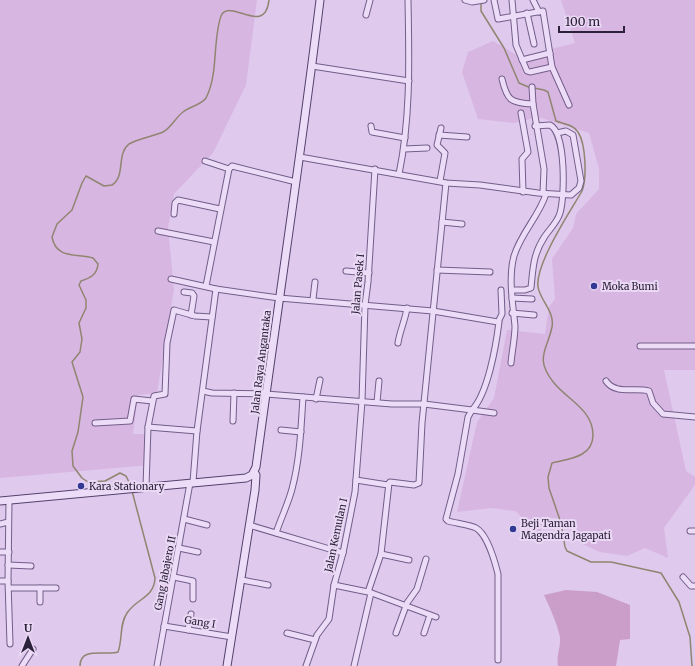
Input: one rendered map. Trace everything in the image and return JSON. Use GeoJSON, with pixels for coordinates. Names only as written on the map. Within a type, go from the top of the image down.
{"type":"FeatureCollection","features":[{"type":"Feature","properties":{"kind":"main road","name":"Jalan Raya Angantaka"},"geometry":{"type":"LineString","coordinates":[[227,666],[252,526],[256,484],[256,475],[254,472],[264,420],[266,394],[300,157],[320,0]]}},
{"type":"Feature","properties":{"kind":"main road"},"geometry":{"type":"LineString","coordinates":[[0,501],[130,488],[144,484],[192,483],[246,478],[254,472]]}},
{"type":"Feature","properties":{"kind":"street"},"geometry":{"type":"LineString","coordinates":[[366,15],[370,0]]}},
{"type":"Feature","properties":{"kind":"street"},"geometry":{"type":"LineString","coordinates":[[399,174],[404,149],[409,81],[408,0]]}},
{"type":"Feature","properties":{"kind":"street"},"geometry":{"type":"LineString","coordinates":[[464,0],[476,2],[484,0]]}},
{"type":"Feature","properties":{"kind":"street"},"geometry":{"type":"LineString","coordinates":[[494,0],[497,19],[544,12],[552,67],[569,105]]}},
{"type":"Feature","properties":{"kind":"street"},"geometry":{"type":"LineString","coordinates":[[512,0],[516,45],[528,72],[552,67]]}},
{"type":"Feature","properties":{"kind":"street"},"geometry":{"type":"LineString","coordinates":[[533,0],[539,12]]}},
{"type":"Feature","properties":{"kind":"street"},"geometry":{"type":"LineString","coordinates":[[527,14],[534,44]]}},
{"type":"Feature","properties":{"kind":"street"},"geometry":{"type":"LineString","coordinates":[[522,60],[550,53]]}},
{"type":"Feature","properties":{"kind":"street"},"geometry":{"type":"LineString","coordinates":[[312,66],[409,81]]}},
{"type":"Feature","properties":{"kind":"street"},"geometry":{"type":"LineString","coordinates":[[502,79],[505,92],[510,99],[518,103],[532,104]]}},
{"type":"Feature","properties":{"kind":"street"},"geometry":{"type":"LineString","coordinates":[[511,363],[514,329],[512,290],[514,257],[522,238],[542,205],[540,193],[544,169],[535,126],[532,104],[532,87]]}},
{"type":"Feature","properties":{"kind":"street"},"geometry":{"type":"LineString","coordinates":[[521,113],[528,152],[522,159],[523,192]]}},
{"type":"Feature","properties":{"kind":"street"},"geometry":{"type":"LineString","coordinates":[[512,290],[525,290],[531,288],[533,260],[544,237],[560,215],[563,195],[565,176],[557,133],[550,125],[535,126]]}},
{"type":"Feature","properties":{"kind":"street"},"geometry":{"type":"LineString","coordinates":[[371,126],[372,132],[405,138]]}},
{"type":"Feature","properties":{"kind":"street"},"geometry":{"type":"LineString","coordinates":[[356,480],[388,485],[390,482],[414,485],[419,483],[424,404],[442,222],[444,151],[438,147],[441,128]]}},
{"type":"Feature","properties":{"kind":"street"},"geometry":{"type":"LineString","coordinates":[[300,157],[443,182],[480,185],[523,192],[563,195],[574,194],[579,188],[581,181],[573,136],[566,131],[557,133]]}},
{"type":"Feature","properties":{"kind":"street"},"geometry":{"type":"LineString","coordinates":[[439,135],[467,137]]}},
{"type":"Feature","properties":{"kind":"street"},"geometry":{"type":"LineString","coordinates":[[404,149],[427,148]]}},
{"type":"Feature","properties":{"kind":"street"},"geometry":{"type":"LineString","coordinates":[[205,161],[229,169],[232,166],[296,182]]}},
{"type":"Feature","properties":{"kind":"street"},"geometry":{"type":"LineString","coordinates":[[206,286],[229,169]]}},
{"type":"Feature","properties":{"kind":"street","name":"Jalan Pasek I"},"geometry":{"type":"LineString","coordinates":[[362,401],[365,305],[369,273],[374,169]]}},
{"type":"Feature","properties":{"kind":"street"},"geometry":{"type":"LineString","coordinates":[[174,214],[175,202],[178,200],[220,209]]}},
{"type":"Feature","properties":{"kind":"street"},"geometry":{"type":"LineString","coordinates":[[442,222],[462,224]]}},
{"type":"Feature","properties":{"kind":"street"},"geometry":{"type":"LineString","coordinates":[[158,232],[214,242]]}},
{"type":"Feature","properties":{"kind":"street"},"geometry":{"type":"LineString","coordinates":[[437,270],[490,272]]}},
{"type":"Feature","properties":{"kind":"street"},"geometry":{"type":"LineString","coordinates":[[346,271],[369,273]]}},
{"type":"Feature","properties":{"kind":"street"},"geometry":{"type":"LineString","coordinates":[[171,279],[279,298],[407,308],[499,322]]}},
{"type":"Feature","properties":{"kind":"street"},"geometry":{"type":"LineString","coordinates":[[313,300],[315,282]]}},
{"type":"Feature","properties":{"kind":"street","name":"Gang Jabajero II"},"geometry":{"type":"LineString","coordinates":[[157,666],[192,483],[197,431],[216,288]]}},
{"type":"Feature","properties":{"kind":"street"},"geometry":{"type":"LineString","coordinates":[[498,660],[498,574],[496,563],[486,540],[477,528],[448,521],[446,519],[458,474],[468,417],[482,397],[494,351],[499,322],[502,314],[501,290]]}},
{"type":"Feature","properties":{"kind":"street"},"geometry":{"type":"LineString","coordinates":[[184,292],[192,293],[194,296],[191,315]]}},
{"type":"Feature","properties":{"kind":"street"},"geometry":{"type":"LineString","coordinates":[[512,298],[532,299]]}},
{"type":"Feature","properties":{"kind":"street"},"geometry":{"type":"LineString","coordinates":[[398,343],[401,328],[405,323],[407,308]]}},
{"type":"Feature","properties":{"kind":"street"},"geometry":{"type":"LineString","coordinates":[[144,484],[148,427],[152,400],[156,395],[165,394],[165,360],[174,310],[191,315],[212,317]]}},
{"type":"Feature","properties":{"kind":"street"},"geometry":{"type":"LineString","coordinates":[[512,313],[534,315]]}},
{"type":"Feature","properties":{"kind":"street"},"geometry":{"type":"LineString","coordinates":[[640,346],[695,346]]}},
{"type":"Feature","properties":{"kind":"street"},"geometry":{"type":"LineString","coordinates":[[316,398],[320,380]]}},
{"type":"Feature","properties":{"kind":"street"},"geometry":{"type":"LineString","coordinates":[[377,402],[379,381]]}},
{"type":"Feature","properties":{"kind":"street"},"geometry":{"type":"LineString","coordinates":[[606,381],[611,386],[620,389],[649,391],[653,403],[662,414],[695,417]]}},
{"type":"Feature","properties":{"kind":"street"},"geometry":{"type":"LineString","coordinates":[[203,391],[424,404],[494,414]]}},
{"type":"Feature","properties":{"kind":"street"},"geometry":{"type":"LineString","coordinates":[[233,421],[234,393]]}},
{"type":"Feature","properties":{"kind":"street"},"geometry":{"type":"LineString","coordinates":[[276,533],[292,488],[301,432],[303,397]]}},
{"type":"Feature","properties":{"kind":"street"},"geometry":{"type":"LineString","coordinates":[[95,423],[130,421],[134,399],[152,400]]}},
{"type":"Feature","properties":{"kind":"street","name":"Jalan Kemulan I"},"geometry":{"type":"LineString","coordinates":[[306,666],[318,632],[329,619],[334,585],[343,553],[356,480],[362,401]]}},
{"type":"Feature","properties":{"kind":"street"},"geometry":{"type":"LineString","coordinates":[[148,427],[197,431]]}},
{"type":"Feature","properties":{"kind":"street"},"geometry":{"type":"LineString","coordinates":[[281,430],[301,432]]}},
{"type":"Feature","properties":{"kind":"street"},"geometry":{"type":"LineString","coordinates":[[354,666],[369,592],[381,554],[388,485]]}},
{"type":"Feature","properties":{"kind":"street"},"geometry":{"type":"LineString","coordinates":[[9,500],[8,582],[10,644]]}},
{"type":"Feature","properties":{"kind":"street"},"geometry":{"type":"LineString","coordinates":[[184,519],[207,525]]}},
{"type":"Feature","properties":{"kind":"street"},"geometry":{"type":"LineString","coordinates":[[0,524],[8,522]]}},
{"type":"Feature","properties":{"kind":"street"},"geometry":{"type":"LineString","coordinates":[[252,526],[304,543],[343,553]]}},
{"type":"Feature","properties":{"kind":"street"},"geometry":{"type":"LineString","coordinates":[[179,548],[198,552]]}},
{"type":"Feature","properties":{"kind":"street"},"geometry":{"type":"LineString","coordinates":[[0,552],[9,552]]}},
{"type":"Feature","properties":{"kind":"street"},"geometry":{"type":"LineString","coordinates":[[381,554],[409,560]]}},
{"type":"Feature","properties":{"kind":"street"},"geometry":{"type":"LineString","coordinates":[[396,633],[406,607],[417,589],[426,559]]}},
{"type":"Feature","properties":{"kind":"street"},"geometry":{"type":"LineString","coordinates":[[8,565],[31,566]]}},
{"type":"Feature","properties":{"kind":"street"},"geometry":{"type":"LineString","coordinates":[[174,577],[193,581],[193,599]]}},
{"type":"Feature","properties":{"kind":"street"},"geometry":{"type":"LineString","coordinates":[[683,578],[691,586],[695,586]]}},
{"type":"Feature","properties":{"kind":"street"},"geometry":{"type":"LineString","coordinates":[[242,580],[268,585]]}},
{"type":"Feature","properties":{"kind":"street"},"geometry":{"type":"LineString","coordinates":[[0,581],[8,582]]}},
{"type":"Feature","properties":{"kind":"street"},"geometry":{"type":"LineString","coordinates":[[334,585],[369,592],[433,616],[424,633]]}},
{"type":"Feature","properties":{"kind":"street"},"geometry":{"type":"LineString","coordinates":[[9,588],[56,588]]}},
{"type":"Feature","properties":{"kind":"street"},"geometry":{"type":"LineString","coordinates":[[40,588],[40,602]]}},
{"type":"Feature","properties":{"kind":"street"},"geometry":{"type":"LineString","coordinates":[[188,630],[191,614]]}},
{"type":"Feature","properties":{"kind":"street","name":"Gang I"},"geometry":{"type":"LineString","coordinates":[[164,626],[232,637]]}},
{"type":"Feature","properties":{"kind":"street"},"geometry":{"type":"LineString","coordinates":[[287,633],[315,640]]}},
{"type":"Feature","properties":{"kind":"street"},"geometry":{"type":"LineString","coordinates":[[22,666],[26,663],[33,649]]}},
{"type":"Feature","properties":{"kind":"shaded area"},"geometry":{"type":"Polygon","coordinates":[[[0,0],[257,0],[246,85],[213,153],[174,194],[168,228],[174,289],[157,393],[138,395],[133,434],[151,434],[150,465],[0,478],[0,0]]]}},
{"type":"Feature","properties":{"kind":"shaded area"},"geometry":{"type":"Polygon","coordinates":[[[561,0],[695,0],[695,370],[664,370],[686,471],[695,477],[695,485],[664,528],[668,558],[645,548],[627,556],[600,552],[580,543],[563,519],[545,517],[540,533],[515,511],[491,508],[457,512],[477,422],[494,398],[507,330],[545,334],[549,307],[555,299],[552,259],[573,228],[576,214],[599,189],[599,169],[589,133],[538,117],[514,123],[478,119],[462,72],[468,52],[493,41],[520,57],[575,43],[561,0]]]}},
{"type":"Feature","properties":{"kind":"shaded area"},"geometry":{"type":"Polygon","coordinates":[[[566,590],[597,592],[630,605],[630,639],[620,640],[616,666],[558,666],[560,637],[544,595],[566,590]]]}},
{"type":"Feature","properties":{"kind":"waterway"},"geometry":{"type":"LineString","coordinates":[[131,486],[126,476],[120,473],[105,481],[88,482],[82,478],[73,466],[72,451],[78,432],[83,397],[72,362],[80,352],[82,339],[79,323],[86,308],[86,300],[79,285],[81,281],[95,273],[98,264],[93,258],[63,252],[54,244],[52,237],[57,224],[72,210],[86,176],[104,186],[112,185],[119,176],[123,153],[129,144],[163,132],[169,128],[183,112],[206,98],[213,78],[218,27],[222,14],[227,11],[233,11],[255,17],[262,15],[266,10],[269,0]]}},
{"type":"Feature","properties":{"kind":"waterway"},"geometry":{"type":"LineString","coordinates":[[481,2],[481,11],[504,48],[519,83],[531,88]]}},
{"type":"Feature","properties":{"kind":"waterway"},"geometry":{"type":"LineString","coordinates":[[534,88],[548,92],[556,121],[571,126],[578,132],[583,144],[585,161],[585,178],[582,191],[547,252],[542,265],[538,287],[541,297],[549,311],[552,322],[543,361],[545,367],[554,383],[579,406],[589,419],[592,426],[593,435],[592,442],[585,452],[579,456],[552,463],[548,477],[549,488],[561,523],[565,547],[567,551],[591,562],[611,562],[661,573],[679,602],[690,637],[692,666]]}},
{"type":"Feature","properties":{"kind":"waterway"},"geometry":{"type":"LineString","coordinates":[[80,666],[81,660],[84,656],[89,654],[118,652],[123,622],[127,613],[135,604],[152,590],[154,585],[155,578],[132,491]]}},
{"type":"Feature","properties":{"kind":"place","name":"Moka Bumi"},"geometry":{"type":"Point","coordinates":[594,286]}},
{"type":"Feature","properties":{"kind":"place","name":"Kara Stationary"},"geometry":{"type":"Point","coordinates":[81,486]}},
{"type":"Feature","properties":{"kind":"place","name":"Beji Taman Magendra Jagapati"},"geometry":{"type":"Point","coordinates":[513,529]}}]}
